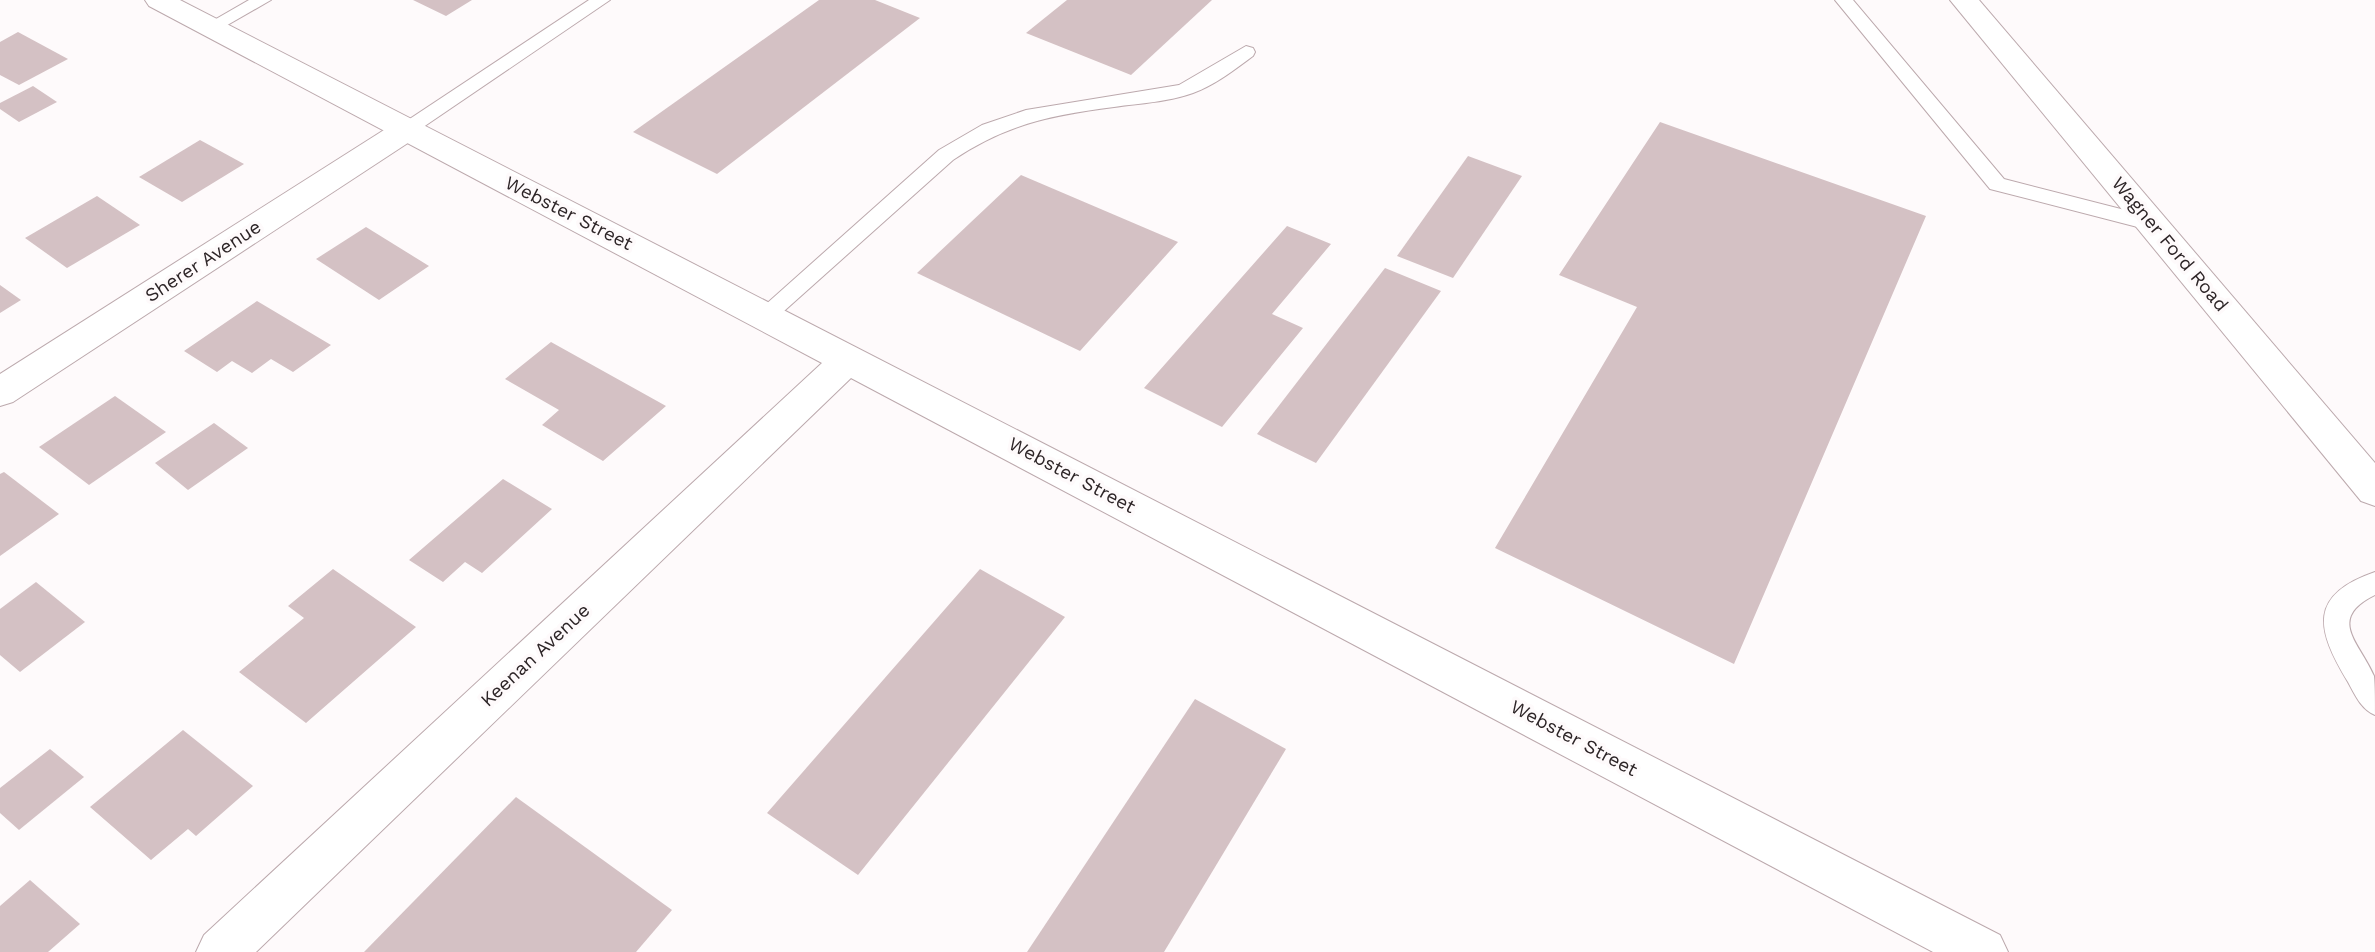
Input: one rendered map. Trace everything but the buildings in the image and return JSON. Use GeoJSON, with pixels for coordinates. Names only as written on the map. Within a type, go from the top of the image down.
{"type":"FeatureCollection","features":[{"type":"Feature","properties":{"kind":"street","name":"Webster Street"},"geometry":{"type":"LineString","coordinates":[[159,0],[766,314],[1983,952]]}},
{"type":"Feature","properties":{"kind":"street","name":"Wagner Ford Road"},"geometry":{"type":"LineString","coordinates":[[1964,0],[2375,490]]}},
{"type":"Feature","properties":{"kind":"street","name":"Sherer Avenue"},"geometry":{"type":"LineString","coordinates":[[0,392],[406,130]]}},
{"type":"Feature","properties":{"kind":"street","name":"Keenan Avenue"},"geometry":{"type":"LineString","coordinates":[[221,952],[849,359]]}},
{"type":"Feature","properties":{"kind":"lane"},"geometry":{"type":"LineString","coordinates":[[211,27],[262,0]]}},
{"type":"Feature","properties":{"kind":"lane"},"geometry":{"type":"LineString","coordinates":[[406,130],[601,0]]}},
{"type":"Feature","properties":{"kind":"lane"},"geometry":{"type":"LineString","coordinates":[[1844,0],[1997,184],[2152,224]]}},
{"type":"Feature","properties":{"kind":"lane"},"geometry":{"type":"LineString","coordinates":[[766,314],[946,155],[970,137],[995,124],[1030,113],[1176,92],[1222,71],[1246,52]]}},
{"type":"Feature","properties":{"kind":"lane"},"geometry":{"type":"LineString","coordinates":[[2375,583],[2353,594],[2340,606],[2336,625],[2349,658],[2375,702]]}}]}
